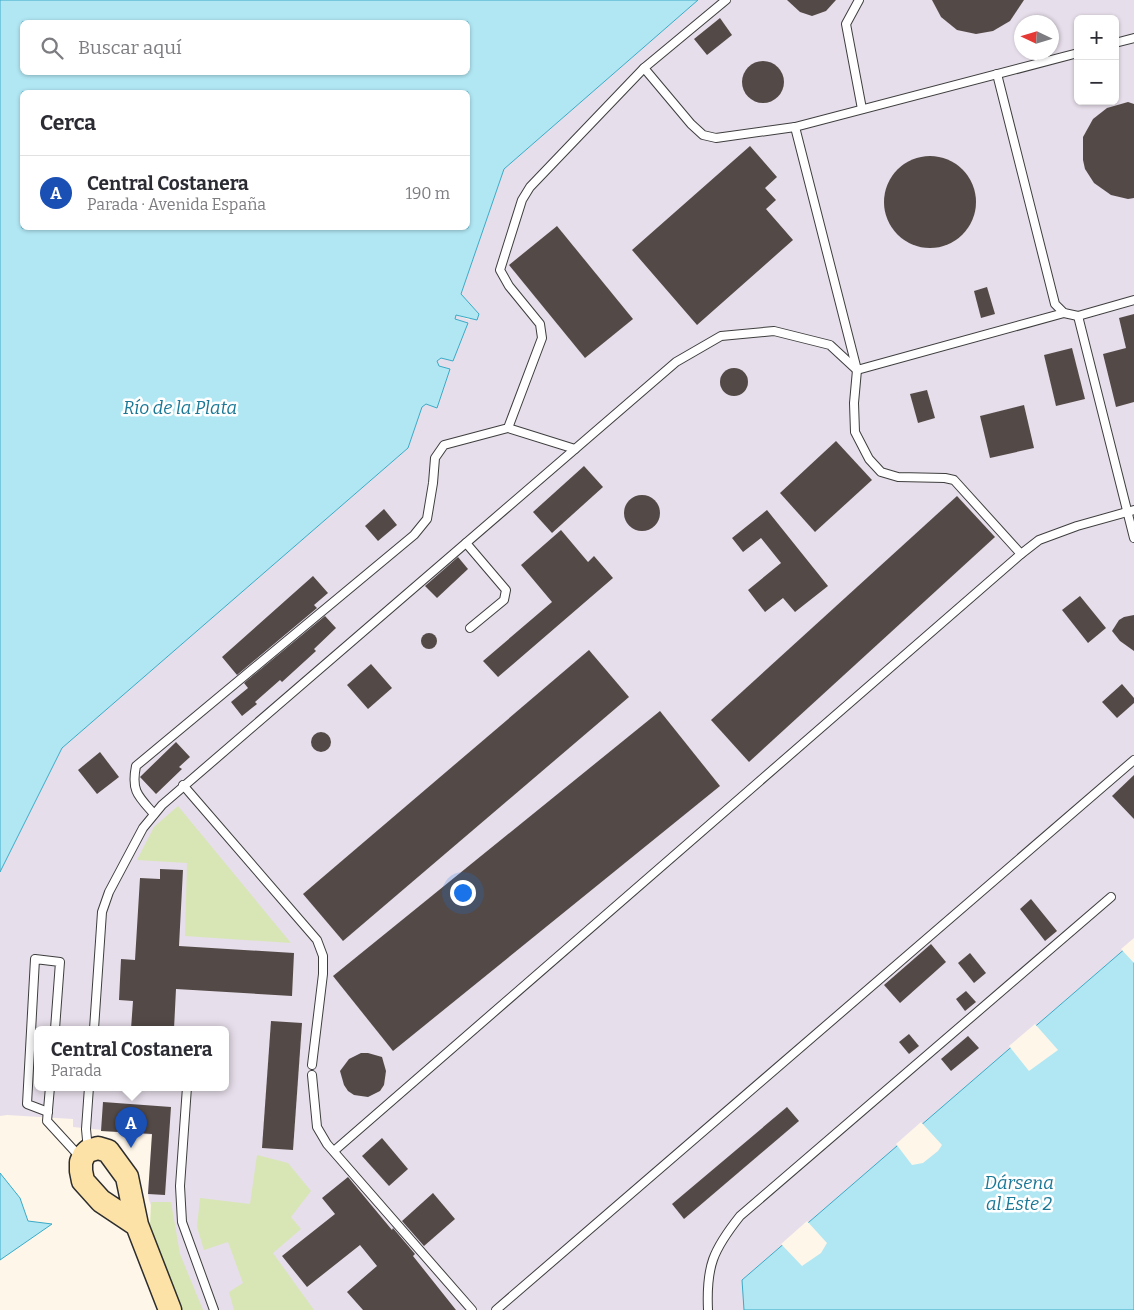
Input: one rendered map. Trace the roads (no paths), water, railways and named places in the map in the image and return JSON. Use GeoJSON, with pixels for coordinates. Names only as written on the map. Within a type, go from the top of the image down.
{"type":"FeatureCollection","features":[{"type":"Feature","properties":{"kind":"street"},"geometry":{"type":"LineString","coordinates":[[137,1225],[101,1201],[83,1181],[81,1171],[85,1155],[98,1148],[105,1150],[128,1176],[137,1225],[170,1310]]}},
{"type":"Feature","properties":{"kind":"lane"},"geometry":{"type":"LineString","coordinates":[[508,428],[542,338],[540,324],[509,286],[500,270],[522,200],[530,187],[644,68],[726,0]]}},
{"type":"Feature","properties":{"kind":"lane"},"geometry":{"type":"LineString","coordinates":[[859,0],[846,24],[862,109]]}},
{"type":"Feature","properties":{"kind":"lane"},"geometry":{"type":"LineString","coordinates":[[1119,42],[1134,38]]}},
{"type":"Feature","properties":{"kind":"lane"},"geometry":{"type":"LineString","coordinates":[[644,68],[691,124],[703,135],[716,138],[795,127],[1074,54]]}},
{"type":"Feature","properties":{"kind":"lane"},"geometry":{"type":"LineString","coordinates":[[997,74],[1055,304],[1064,313]]}},
{"type":"Feature","properties":{"kind":"lane"},"geometry":{"type":"LineString","coordinates":[[795,127],[857,370],[854,403],[855,432],[869,459],[881,472],[898,477],[945,478],[954,480],[1020,554]]}},
{"type":"Feature","properties":{"kind":"lane"},"geometry":{"type":"LineString","coordinates":[[857,370],[1064,313],[1078,316],[1134,300]]}},
{"type":"Feature","properties":{"kind":"lane"},"geometry":{"type":"LineString","coordinates":[[1078,316],[1131,511],[1134,538]]}},
{"type":"Feature","properties":{"kind":"lane"},"geometry":{"type":"LineString","coordinates":[[94,1026],[102,912],[109,892],[138,836],[154,814],[183,785],[676,362],[721,336],[774,331],[830,345],[857,370]]}},
{"type":"Feature","properties":{"kind":"lane"},"geometry":{"type":"LineString","coordinates":[[154,814],[139,796],[133,781],[136,766],[414,535],[428,519],[435,458],[444,445],[508,428],[575,449]]}},
{"type":"Feature","properties":{"kind":"lane"},"geometry":{"type":"LineString","coordinates":[[334,1151],[1020,554],[1046,537],[1131,511]]}},
{"type":"Feature","properties":{"kind":"lane"},"geometry":{"type":"LineString","coordinates":[[466,542],[506,590],[504,600],[470,628]]}},
{"type":"Feature","properties":{"kind":"lane"},"geometry":{"type":"LineString","coordinates":[[496,1310],[1134,760]]}},
{"type":"Feature","properties":{"kind":"lane"},"geometry":{"type":"LineString","coordinates":[[183,785],[317,940],[323,956],[323,974],[312,1065]]}},
{"type":"Feature","properties":{"kind":"lane"},"geometry":{"type":"LineString","coordinates":[[708,1310],[709,1270],[714,1255],[723,1238],[740,1216],[1111,897]]}},
{"type":"Feature","properties":{"kind":"lane"},"geometry":{"type":"LineString","coordinates":[[48,1112],[27,1104],[35,959],[60,962],[55,1026]]}},
{"type":"Feature","properties":{"kind":"lane"},"geometry":{"type":"LineString","coordinates":[[312,1075],[317,1127],[334,1151],[472,1310]]}},
{"type":"Feature","properties":{"kind":"lane"},"geometry":{"type":"LineString","coordinates":[[50,1091],[47,1121],[85,1155]]}},
{"type":"Feature","properties":{"kind":"lane"},"geometry":{"type":"LineString","coordinates":[[85,1155],[89,1091]]}},
{"type":"Feature","properties":{"kind":"lane"},"geometry":{"type":"LineString","coordinates":[[187,1091],[180,1186],[182,1222],[214,1310]]}},
{"type":"Feature","properties":{"kind":"water","name":"Río de la Plata"},"geometry":{"type":"Polygon","coordinates":[[[0,0],[698,0],[504,169],[461,294],[479,314],[477,320],[456,315],[455,319],[468,323],[453,361],[441,358],[437,361],[439,366],[450,369],[437,408],[426,404],[422,407],[408,448],[62,748],[0,872],[0,0]]]}},
{"type":"Feature","properties":{"kind":"water","name":"Dársena al Este 2"},"geometry":{"type":"Polygon","coordinates":[[[1134,941],[1134,1310],[744,1310],[742,1280],[1134,941]]]}},
{"type":"Feature","properties":{"kind":"water"},"geometry":{"type":"Polygon","coordinates":[[[0,1173],[20,1198],[28,1221],[52,1224],[0,1260],[0,1173]]]}},
{"type":"Feature","properties":{"kind":"place","name":"Central Costanera"},"geometry":{"type":"Point","coordinates":[131,1148]}}]}
